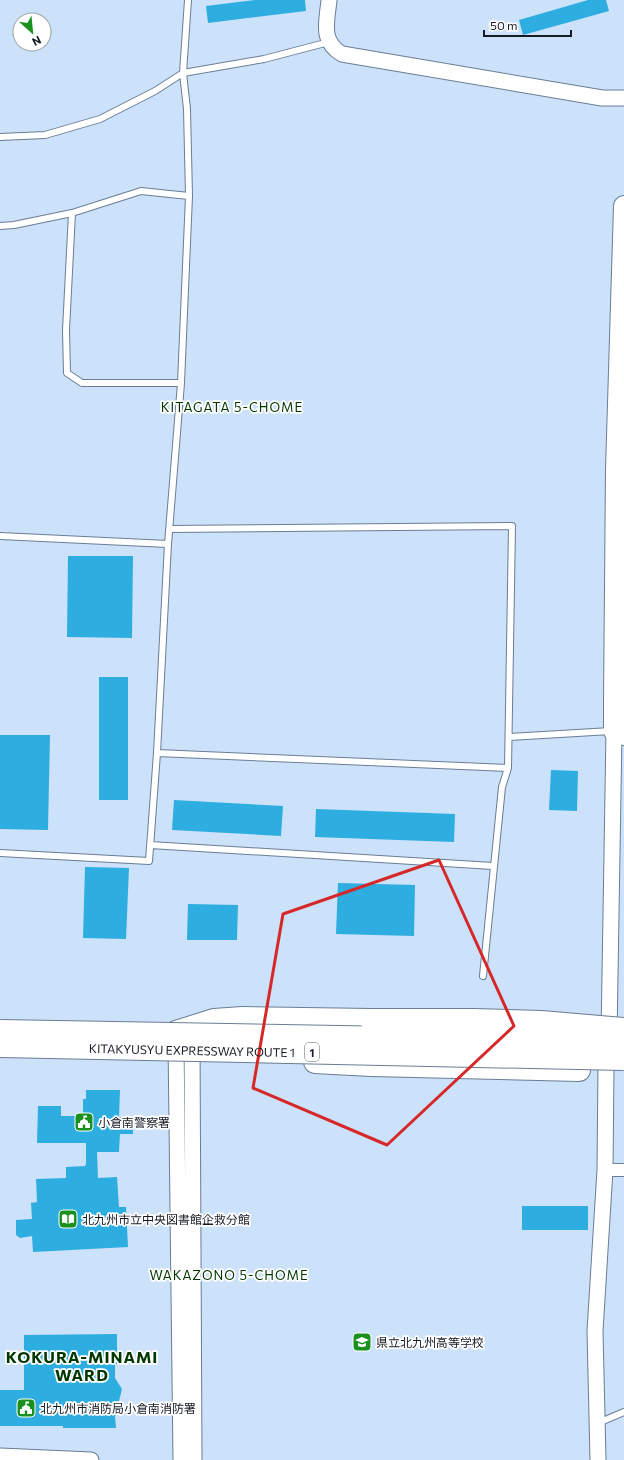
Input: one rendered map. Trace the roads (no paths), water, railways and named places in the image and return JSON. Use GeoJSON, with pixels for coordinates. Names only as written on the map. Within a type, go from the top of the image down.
{"type":"FeatureCollection","features":[{"type":"Feature","properties":{"kind":"highway"},"geometry":{"type":"LineString","coordinates":[[619,733],[616,470],[624,206]]}},
{"type":"Feature","properties":{"kind":"highway"},"geometry":{"type":"LineString","coordinates":[[184,1032],[214,1020],[243,1018],[474,1020],[541,1022],[624,1029]]}},
{"type":"Feature","properties":{"kind":"highway","name":"KITAKYUSYU EXPRESSWAY ROUTE 1"},"geometry":{"type":"LineString","coordinates":[[0,1030],[624,1042]]}},
{"type":"Feature","properties":{"kind":"highway","name":"KITAKYUSYU EXPRESSWAY ROUTE 1"},"geometry":{"type":"LineString","coordinates":[[0,1046],[624,1059]]}},
{"type":"Feature","properties":{"kind":"highway"},"geometry":{"type":"LineString","coordinates":[[272,1056],[322,1063],[371,1066],[624,1071]]}},
{"type":"Feature","properties":{"kind":"street"},"geometry":{"type":"LineString","coordinates":[[329,0],[326,32],[329,42],[342,54],[602,98],[624,98]]}},
{"type":"Feature","properties":{"kind":"street"},"geometry":{"type":"LineString","coordinates":[[598,1460],[595,1331],[605,1170],[606,1066],[609,1029],[619,733]]}},
{"type":"Feature","properties":{"kind":"street"},"geometry":{"type":"LineString","coordinates":[[181,1460],[184,1032]]}},
{"type":"Feature","properties":{"kind":"street"},"geometry":{"type":"LineString","coordinates":[[184,1032],[194,1460]]}},
{"type":"Feature","properties":{"kind":"street"},"geometry":{"type":"LineString","coordinates":[[605,1170],[624,1170]]}},
{"type":"Feature","properties":{"kind":"street"},"geometry":{"type":"LineString","coordinates":[[0,1456],[91,1460]]}},
{"type":"Feature","properties":{"kind":"lane"},"geometry":{"type":"LineString","coordinates":[[0,853],[149,861],[157,753],[169,529],[181,383],[189,196],[187,109],[183,73],[188,0]]}},
{"type":"Feature","properties":{"kind":"lane"},"geometry":{"type":"LineString","coordinates":[[0,138],[45,135],[100,119],[155,91],[183,73],[264,59],[329,42]]}},
{"type":"Feature","properties":{"kind":"lane"},"geometry":{"type":"LineString","coordinates":[[0,226],[14,225],[72,213],[141,191],[189,196]]}},
{"type":"Feature","properties":{"kind":"lane"},"geometry":{"type":"LineString","coordinates":[[72,213],[66,330],[67,373],[82,383],[181,383]]}},
{"type":"Feature","properties":{"kind":"lane"},"geometry":{"type":"LineString","coordinates":[[169,529],[512,526],[508,768],[502,787],[483,976]]}},
{"type":"Feature","properties":{"kind":"lane"},"geometry":{"type":"LineString","coordinates":[[0,536],[168,544]]}},
{"type":"Feature","properties":{"kind":"lane"},"geometry":{"type":"LineString","coordinates":[[509,737],[619,733]]}},
{"type":"Feature","properties":{"kind":"lane"},"geometry":{"type":"LineString","coordinates":[[157,753],[508,768]]}},
{"type":"Feature","properties":{"kind":"lane"},"geometry":{"type":"LineString","coordinates":[[150,845],[493,866]]}},
{"type":"Feature","properties":{"kind":"lane"},"geometry":{"type":"LineString","coordinates":[[596,1424],[624,1412]]}},
{"type":"Feature","properties":{"kind":"place","name":"小倉南警察署"},"geometry":{"type":"Point","coordinates":[84,1122]}},
{"type":"Feature","properties":{"kind":"place","name":"北九州市立中央図書館企救分館"},"geometry":{"type":"Point","coordinates":[68,1219]}},
{"type":"Feature","properties":{"kind":"place","name":"県立北九州高等学校"},"geometry":{"type":"Point","coordinates":[362,1342]}},
{"type":"Feature","properties":{"kind":"place","name":"北九州市消防局小倉南消防署"},"geometry":{"type":"Point","coordinates":[26,1408]}},
{"type":"Feature","properties":{"kind":"district","name":"KITAGATA 5-CHOME"},"geometry":{"type":"Point","coordinates":[232,407]}},
{"type":"Feature","properties":{"kind":"district","name":"WAKAZONO 5-CHOME"},"geometry":{"type":"Point","coordinates":[229,1275]}},
{"type":"Feature","properties":{"kind":"district","name":"KOKURA-MINAMI WARD"},"geometry":{"type":"Point","coordinates":[82,1365]}}]}
